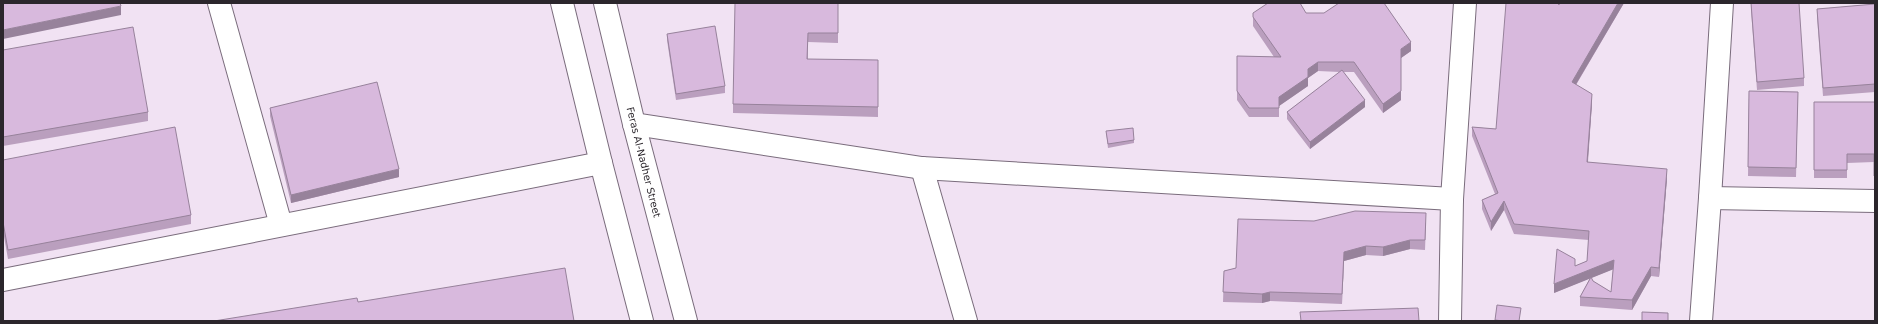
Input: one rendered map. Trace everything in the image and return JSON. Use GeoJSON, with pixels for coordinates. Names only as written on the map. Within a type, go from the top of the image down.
{"type":"FeatureCollection","features":[{"type":"Feature","properties":{"kind":"street"},"geometry":{"type":"LineString","coordinates":[[219,3],[281,226]]}},
{"type":"Feature","properties":{"kind":"street"},"geometry":{"type":"LineString","coordinates":[[562,3],[601,163],[642,321]]}},
{"type":"Feature","properties":{"kind":"street","name":"Feras Al-Nadher Street"},"geometry":{"type":"LineString","coordinates":[[605,3],[634,124],[686,321]]}},
{"type":"Feature","properties":{"kind":"street"},"geometry":{"type":"LineString","coordinates":[[1450,321],[1452,199],[1465,3]]}},
{"type":"Feature","properties":{"kind":"street"},"geometry":{"type":"LineString","coordinates":[[1700,321],[1710,198],[1722,3]]}},
{"type":"Feature","properties":{"kind":"street"},"geometry":{"type":"LineString","coordinates":[[634,124],[922,168],[1452,199]]}},
{"type":"Feature","properties":{"kind":"street"},"geometry":{"type":"LineString","coordinates":[[3,280],[601,163]]}},
{"type":"Feature","properties":{"kind":"street"},"geometry":{"type":"LineString","coordinates":[[922,168],[966,321]]}},
{"type":"Feature","properties":{"kind":"street"},"geometry":{"type":"LineString","coordinates":[[1710,198],[1875,202]]}},
{"type":"Feature","properties":{"kind":"building"},"geometry":{"type":"Polygon","coordinates":[[[3,3],[120,3],[121,6],[3,30],[3,3]]]}},
{"type":"Feature","properties":{"kind":"building"},"geometry":{"type":"Polygon","coordinates":[[[735,3],[838,3],[838,33],[808,33],[807,59],[878,60],[878,107],[733,104],[735,3]]]}},
{"type":"Feature","properties":{"kind":"building"},"geometry":{"type":"Polygon","coordinates":[[[1268,3],[1300,3],[1306,13],[1324,13],[1339,3],[1384,3],[1411,42],[1401,49],[1401,91],[1383,104],[1354,62],[1318,62],[1308,69],[1308,77],[1279,97],[1279,108],[1249,108],[1237,91],[1237,56],[1281,57],[1253,17],[1253,13],[1268,3]]]}},
{"type":"Feature","properties":{"kind":"building"},"geometry":{"type":"Polygon","coordinates":[[[1506,3],[1558,3],[1559,5],[1559,3],[1618,3],[1572,82],[1592,94],[1587,162],[1667,169],[1659,268],[1651,267],[1632,300],[1580,297],[1591,277],[1593,281],[1611,292],[1614,260],[1554,284],[1557,249],[1575,259],[1575,266],[1587,261],[1589,231],[1514,224],[1504,201],[1491,222],[1482,200],[1498,193],[1472,127],[1496,129],[1506,3]]]}},
{"type":"Feature","properties":{"kind":"building"},"geometry":{"type":"Polygon","coordinates":[[[1751,3],[1799,3],[1804,78],[1757,82],[1751,3]]]}},
{"type":"Feature","properties":{"kind":"building"},"geometry":{"type":"Polygon","coordinates":[[[1875,4],[1875,84],[1823,88],[1817,9],[1875,4]]]}},
{"type":"Feature","properties":{"kind":"building"},"geometry":{"type":"Polygon","coordinates":[[[715,26],[725,86],[676,94],[667,34],[715,26]]]}},
{"type":"Feature","properties":{"kind":"building"},"geometry":{"type":"Polygon","coordinates":[[[133,27],[148,112],[3,137],[3,50],[133,27]]]}},
{"type":"Feature","properties":{"kind":"building"},"geometry":{"type":"Polygon","coordinates":[[[1342,70],[1365,100],[1310,142],[1287,112],[1342,70]]]}},
{"type":"Feature","properties":{"kind":"building"},"geometry":{"type":"Polygon","coordinates":[[[377,82],[399,169],[291,195],[270,108],[377,82]]]}},
{"type":"Feature","properties":{"kind":"building"},"geometry":{"type":"Polygon","coordinates":[[[1749,91],[1798,92],[1796,168],[1748,167],[1749,91]]]}},
{"type":"Feature","properties":{"kind":"building"},"geometry":{"type":"Polygon","coordinates":[[[1814,102],[1875,102],[1875,176],[1874,154],[1847,154],[1847,170],[1814,170],[1814,102]]]}},
{"type":"Feature","properties":{"kind":"building"},"geometry":{"type":"Polygon","coordinates":[[[175,127],[191,215],[8,250],[3,222],[3,160],[175,127]]]}},
{"type":"Feature","properties":{"kind":"building"},"geometry":{"type":"Polygon","coordinates":[[[1133,128],[1134,140],[1108,144],[1106,131],[1133,128]]]}},
{"type":"Feature","properties":{"kind":"building"},"geometry":{"type":"Polygon","coordinates":[[[1355,211],[1426,213],[1425,240],[1410,240],[1383,247],[1366,246],[1344,252],[1342,294],[1270,292],[1262,294],[1223,292],[1224,271],[1236,268],[1238,219],[1314,221],[1355,211]]]}},
{"type":"Feature","properties":{"kind":"building"},"geometry":{"type":"Polygon","coordinates":[[[565,268],[574,321],[214,321],[357,298],[358,302],[565,268]]]}},
{"type":"Feature","properties":{"kind":"building"},"geometry":{"type":"Polygon","coordinates":[[[1497,305],[1521,308],[1519,321],[1495,320],[1497,305]]]}},
{"type":"Feature","properties":{"kind":"building"},"geometry":{"type":"Polygon","coordinates":[[[1418,308],[1419,321],[1301,321],[1300,312],[1418,308]]]}},
{"type":"Feature","properties":{"kind":"building"},"geometry":{"type":"Polygon","coordinates":[[[1642,312],[1668,313],[1668,321],[1642,321],[1642,312]]]}}]}
